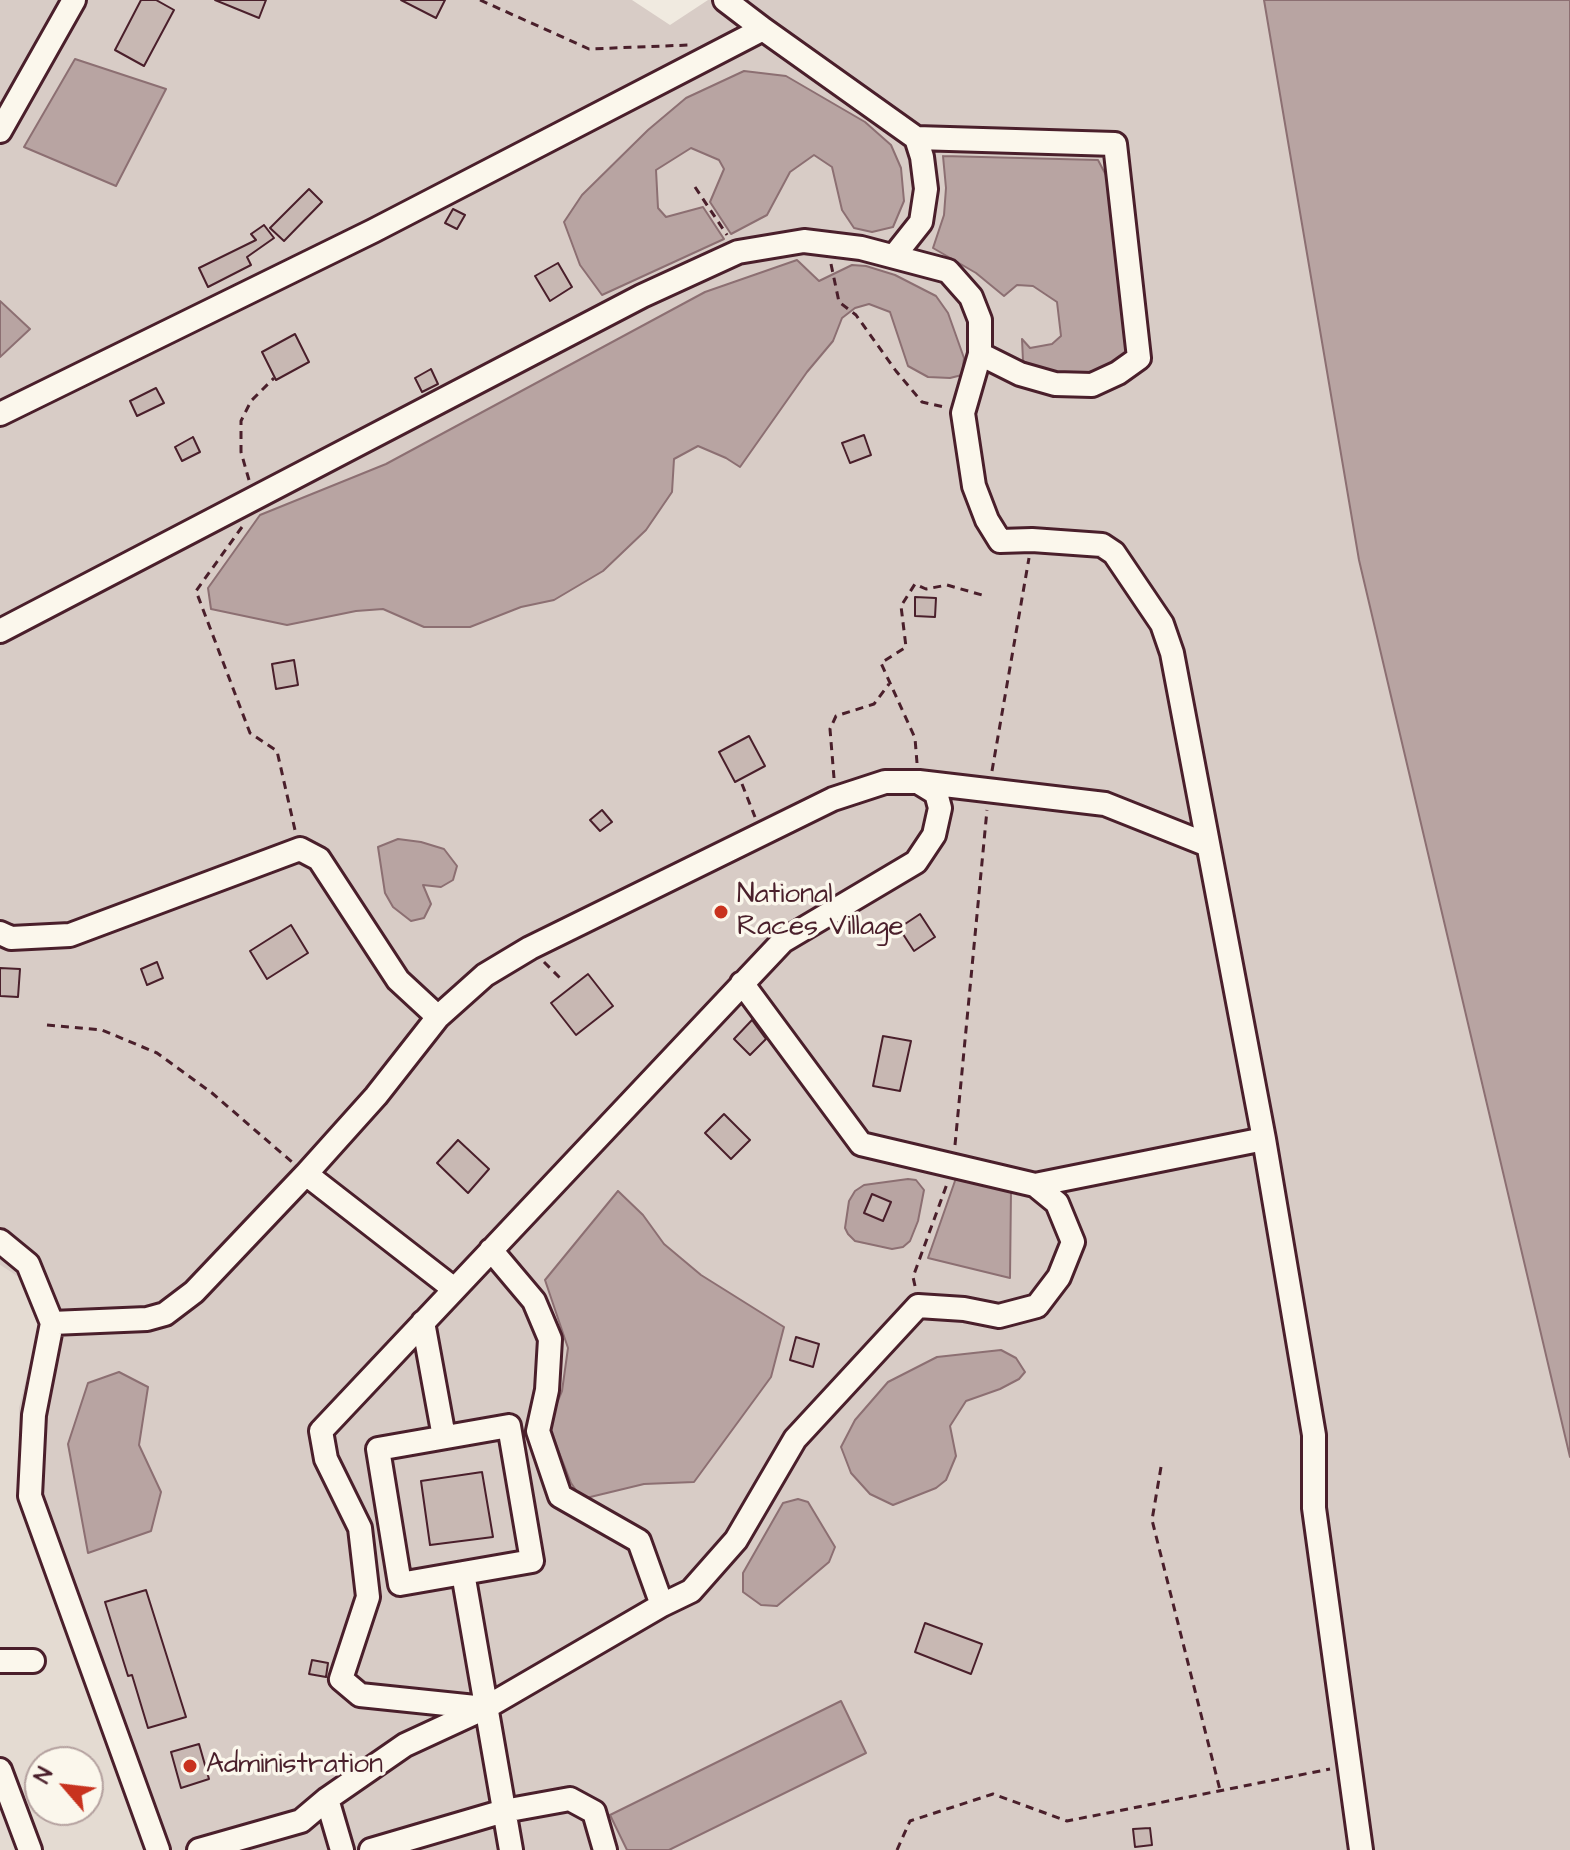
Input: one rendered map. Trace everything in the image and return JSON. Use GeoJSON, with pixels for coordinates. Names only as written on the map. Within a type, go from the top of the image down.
{"type":"FeatureCollection","features":[{"type":"Feature","properties":{"kind":"street"},"geometry":{"type":"LineString","coordinates":[[0,131],[74,0]]}},
{"type":"Feature","properties":{"kind":"street"},"geometry":{"type":"LineString","coordinates":[[725,0],[916,138],[1115,144],[1139,358],[1118,373],[1092,385],[1055,384],[1020,374],[980,354]]}},
{"type":"Feature","properties":{"kind":"street"},"geometry":{"type":"LineString","coordinates":[[0,414],[373,231],[763,29]]}},
{"type":"Feature","properties":{"kind":"street"},"geometry":{"type":"LineString","coordinates":[[894,256],[921,222],[926,189],[916,138]]}},
{"type":"Feature","properties":{"kind":"street"},"geometry":{"type":"LineString","coordinates":[[0,631],[642,296],[738,252],[804,241],[861,248],[948,271],[971,297],[980,320],[980,354],[963,413],[974,486],[987,520],[1000,541],[1102,545],[1114,553],[1162,624],[1172,653],[1264,1139],[1314,1435],[1314,1508],[1361,1850]]}},
{"type":"Feature","properties":{"kind":"street"},"geometry":{"type":"LineString","coordinates":[[52,1323],[147,1319],[165,1314],[194,1292],[306,1174],[376,1096],[438,1017],[485,975],[530,948],[833,799],[885,782],[989,789],[1105,804],[1208,845]]}},
{"type":"Feature","properties":{"kind":"street"},"geometry":{"type":"LineString","coordinates":[[485,1708],[360,1695],[341,1679],[368,1597],[360,1528],[326,1459],[321,1431],[783,941],[916,862],[934,835],[940,808],[936,793],[918,782]]}},
{"type":"Feature","properties":{"kind":"street"},"geometry":{"type":"LineString","coordinates":[[0,933],[11,938],[70,935],[300,849],[319,859],[398,980],[438,1017]]}},
{"type":"Feature","properties":{"kind":"street"},"geometry":{"type":"LineString","coordinates":[[742,983],[861,1144],[1035,1185],[1264,1139]]}},
{"type":"Feature","properties":{"kind":"street"},"geometry":{"type":"LineString","coordinates":[[306,1174],[454,1289]]}},
{"type":"Feature","properties":{"kind":"street"},"geometry":{"type":"LineString","coordinates":[[199,1850],[301,1821],[327,1799],[405,1745],[485,1708],[691,1591],[736,1540],[795,1439],[918,1306],[964,1309],[999,1316],[1037,1306],[1059,1277],[1073,1242],[1057,1203],[1035,1185]]}},
{"type":"Feature","properties":{"kind":"street"},"geometry":{"type":"LineString","coordinates":[[0,1241],[28,1264],[52,1323],[34,1415],[30,1496],[158,1850]]}},
{"type":"Feature","properties":{"kind":"street"},"geometry":{"type":"LineString","coordinates":[[491,1250],[534,1301],[550,1339],[547,1390],[538,1431],[560,1496],[639,1541],[662,1605]]}},
{"type":"Feature","properties":{"kind":"street"},"geometry":{"type":"LineString","coordinates":[[423,1322],[444,1437]]}},
{"type":"Feature","properties":{"kind":"street"},"geometry":{"type":"LineString","coordinates":[[509,1426],[532,1561],[463,1573],[400,1584],[378,1449],[509,1426]]}},
{"type":"Feature","properties":{"kind":"street"},"geometry":{"type":"LineString","coordinates":[[463,1573],[511,1850]]}},
{"type":"Feature","properties":{"kind":"street"},"geometry":{"type":"LineString","coordinates":[[0,1661],[33,1661]]}},
{"type":"Feature","properties":{"kind":"street"},"geometry":{"type":"LineString","coordinates":[[0,1770],[30,1850]]}},
{"type":"Feature","properties":{"kind":"street"},"geometry":{"type":"LineString","coordinates":[[327,1799],[342,1850]]}},
{"type":"Feature","properties":{"kind":"street"},"geometry":{"type":"LineString","coordinates":[[371,1850],[504,1811],[570,1799],[594,1812],[605,1850]]}},
{"type":"Feature","properties":{"kind":"path"},"geometry":{"type":"LineString","coordinates":[[480,0],[589,49],[693,44]]}},
{"type":"Feature","properties":{"kind":"path"},"geometry":{"type":"LineString","coordinates":[[695,187],[738,252]]}},
{"type":"Feature","properties":{"kind":"path"},"geometry":{"type":"LineString","coordinates":[[831,270],[839,302],[856,315],[922,402],[963,413]]}},
{"type":"Feature","properties":{"kind":"path"},"geometry":{"type":"LineString","coordinates":[[274,378],[251,401],[241,421],[241,452],[255,498],[253,511],[196,591],[250,733],[277,751],[300,849]]}},
{"type":"Feature","properties":{"kind":"path"},"geometry":{"type":"LineString","coordinates":[[918,1306],[913,1277],[953,1167],[989,789],[1032,540]]}},
{"type":"Feature","properties":{"kind":"path"},"geometry":{"type":"LineString","coordinates":[[918,782],[915,738],[881,663],[906,647],[901,606],[915,584],[926,589],[947,585],[982,595]]}},
{"type":"Feature","properties":{"kind":"path"},"geometry":{"type":"LineString","coordinates":[[833,799],[835,763],[830,729],[836,716],[874,704],[889,684]]}},
{"type":"Feature","properties":{"kind":"path"},"geometry":{"type":"LineString","coordinates":[[742,784],[760,836]]}},
{"type":"Feature","properties":{"kind":"path"},"geometry":{"type":"LineString","coordinates":[[47,1025],[102,1030],[157,1053],[212,1093],[306,1174]]}},
{"type":"Feature","properties":{"kind":"path"},"geometry":{"type":"LineString","coordinates":[[1161,1467],[1152,1520],[1220,1790]]}},
{"type":"Feature","properties":{"kind":"path"},"geometry":{"type":"LineString","coordinates":[[897,1850],[910,1821],[993,1794],[1067,1821],[1350,1765]]}},
{"type":"Feature","properties":{"kind":"shaded area","name":"National Races Village"},"geometry":{"type":"Polygon","coordinates":[[[0,0],[632,0],[670,25],[708,0],[1264,0],[1359,560],[1570,1457],[1570,1850],[146,1850],[18,1496],[19,1407],[39,1325],[20,1278],[0,1265],[0,0]]]}},
{"type":"Feature","properties":{"kind":"shaded area"},"geometry":{"type":"Polygon","coordinates":[[[1264,0],[1570,0],[1570,1457],[1359,560],[1264,0]]]}},
{"type":"Feature","properties":{"kind":"shaded area"},"geometry":{"type":"Polygon","coordinates":[[[75,59],[166,89],[116,186],[24,147],[75,59]]]}},
{"type":"Feature","properties":{"kind":"shaded area"},"geometry":{"type":"Polygon","coordinates":[[[744,71],[786,76],[865,122],[891,145],[901,168],[904,201],[893,227],[872,232],[854,228],[842,210],[832,167],[814,155],[790,172],[767,215],[731,234],[710,202],[724,169],[719,160],[691,148],[656,170],[658,208],[666,217],[703,207],[724,239],[602,295],[580,265],[564,222],[582,195],[648,130],[686,98],[744,71]]]}},
{"type":"Feature","properties":{"kind":"shaded area"},"geometry":{"type":"Polygon","coordinates":[[[943,156],[1098,160],[1108,179],[1131,353],[1118,365],[1090,375],[1049,374],[1023,361],[1022,339],[1030,348],[1052,344],[1061,336],[1057,302],[1033,286],[1017,285],[1004,296],[976,273],[933,248],[944,215],[946,188],[943,156]]]}},
{"type":"Feature","properties":{"kind":"shaded area"},"geometry":{"type":"Polygon","coordinates":[[[797,260],[819,281],[852,265],[866,266],[895,275],[936,296],[948,313],[964,358],[962,375],[928,377],[908,366],[890,312],[869,304],[855,308],[842,318],[833,341],[807,372],[740,467],[698,446],[674,459],[672,492],[646,530],[603,571],[554,600],[521,607],[470,627],[424,627],[383,609],[356,611],[287,625],[211,609],[208,588],[260,515],[386,464],[705,292],[797,260]]]}},
{"type":"Feature","properties":{"kind":"shaded area"},"geometry":{"type":"Polygon","coordinates":[[[0,301],[30,329],[0,357],[0,301]]]}},
{"type":"Feature","properties":{"kind":"shaded area"},"geometry":{"type":"Polygon","coordinates":[[[398,839],[444,849],[457,866],[453,880],[441,887],[423,885],[431,904],[424,918],[411,921],[393,907],[385,893],[378,847],[398,839]]]}},
{"type":"Feature","properties":{"kind":"shaded area"},"geometry":{"type":"Polygon","coordinates":[[[956,1178],[1011,1190],[1010,1278],[928,1258],[956,1178]]]}},
{"type":"Feature","properties":{"kind":"shaded area"},"geometry":{"type":"Polygon","coordinates":[[[916,1180],[924,1190],[918,1221],[910,1241],[903,1247],[892,1249],[855,1241],[845,1228],[849,1201],[855,1191],[864,1185],[916,1180]]]}},
{"type":"Feature","properties":{"kind":"shaded area"},"geometry":{"type":"Polygon","coordinates":[[[618,1191],[643,1215],[664,1244],[701,1275],[784,1327],[771,1377],[694,1482],[644,1484],[582,1499],[571,1483],[548,1424],[562,1391],[568,1348],[545,1280],[618,1191]]]}},
{"type":"Feature","properties":{"kind":"shaded area"},"geometry":{"type":"Polygon","coordinates":[[[0,1265],[20,1278],[39,1325],[19,1407],[18,1496],[146,1850],[0,1850],[0,1265]]]}},
{"type":"Feature","properties":{"kind":"shaded area"},"geometry":{"type":"Polygon","coordinates":[[[1001,1350],[1016,1358],[1025,1372],[1019,1379],[1000,1389],[966,1401],[950,1426],[956,1456],[946,1480],[936,1488],[893,1505],[870,1494],[851,1473],[841,1447],[855,1420],[888,1382],[937,1357],[1001,1350]]]}},
{"type":"Feature","properties":{"kind":"shaded area"},"geometry":{"type":"Polygon","coordinates":[[[119,1372],[148,1387],[139,1445],[161,1492],[151,1531],[88,1553],[68,1444],[88,1383],[119,1372]]]}},
{"type":"Feature","properties":{"kind":"shaded area"},"geometry":{"type":"Polygon","coordinates":[[[798,1499],[808,1502],[835,1547],[829,1562],[777,1606],[761,1605],[743,1592],[743,1573],[783,1503],[798,1499]]]}},
{"type":"Feature","properties":{"kind":"shaded area"},"geometry":{"type":"Polygon","coordinates":[[[841,1701],[866,1753],[669,1850],[627,1850],[610,1815],[841,1701]]]}},
{"type":"Feature","properties":{"kind":"building"},"geometry":{"type":"Polygon","coordinates":[[[141,0],[156,0],[174,10],[144,66],[115,50],[141,0]]]}},
{"type":"Feature","properties":{"kind":"building"},"geometry":{"type":"Polygon","coordinates":[[[215,0],[266,0],[259,18],[215,0]]]}},
{"type":"Feature","properties":{"kind":"building"},"geometry":{"type":"Polygon","coordinates":[[[401,0],[445,0],[436,18],[401,0]]]}},
{"type":"Feature","properties":{"kind":"building"},"geometry":{"type":"Polygon","coordinates":[[[309,189],[322,202],[284,241],[270,228],[309,189]]]}},
{"type":"Feature","properties":{"kind":"building"},"geometry":{"type":"Polygon","coordinates":[[[453,209],[465,215],[457,229],[445,223],[453,209]]]}},
{"type":"Feature","properties":{"kind":"building"},"geometry":{"type":"Polygon","coordinates":[[[264,225],[274,238],[247,257],[251,265],[208,287],[199,268],[256,240],[251,234],[264,225]]]}},
{"type":"Feature","properties":{"kind":"building"},"geometry":{"type":"Polygon","coordinates":[[[558,263],[572,287],[550,301],[535,276],[558,263]]]}},
{"type":"Feature","properties":{"kind":"building"},"geometry":{"type":"Polygon","coordinates":[[[295,334],[309,362],[276,380],[262,352],[295,334]]]}},
{"type":"Feature","properties":{"kind":"building"},"geometry":{"type":"Polygon","coordinates":[[[431,369],[438,384],[422,392],[415,378],[431,369]]]}},
{"type":"Feature","properties":{"kind":"building"},"geometry":{"type":"Polygon","coordinates":[[[156,388],[164,403],[137,416],[130,401],[156,388]]]}},
{"type":"Feature","properties":{"kind":"building"},"geometry":{"type":"Polygon","coordinates":[[[864,435],[871,455],[850,463],[842,443],[864,435]]]}},
{"type":"Feature","properties":{"kind":"building"},"geometry":{"type":"Polygon","coordinates":[[[193,437],[200,452],[182,461],[175,447],[193,437]]]}},
{"type":"Feature","properties":{"kind":"building"},"geometry":{"type":"Polygon","coordinates":[[[915,597],[936,598],[935,617],[915,616],[915,597]]]}},
{"type":"Feature","properties":{"kind":"building"},"geometry":{"type":"Polygon","coordinates":[[[294,660],[298,685],[276,689],[272,664],[294,660]]]}},
{"type":"Feature","properties":{"kind":"building"},"geometry":{"type":"Polygon","coordinates":[[[749,736],[765,766],[735,782],[719,752],[749,736]]]}},
{"type":"Feature","properties":{"kind":"building"},"geometry":{"type":"Polygon","coordinates":[[[602,810],[612,822],[600,831],[590,820],[602,810]]]}},
{"type":"Feature","properties":{"kind":"building"},"geometry":{"type":"Polygon","coordinates":[[[920,914],[935,937],[914,951],[899,928],[920,914]]]}},
{"type":"Feature","properties":{"kind":"building"},"geometry":{"type":"Polygon","coordinates":[[[291,925],[308,953],[267,979],[250,951],[291,925]]]}},
{"type":"Feature","properties":{"kind":"building"},"geometry":{"type":"Polygon","coordinates":[[[157,962],[163,978],[147,985],[141,969],[157,962]]]}},
{"type":"Feature","properties":{"kind":"building"},"geometry":{"type":"Polygon","coordinates":[[[0,968],[20,969],[18,997],[0,996],[0,968]]]}},
{"type":"Feature","properties":{"kind":"building"},"geometry":{"type":"Polygon","coordinates":[[[588,974],[613,1006],[576,1035],[551,1003],[588,974]]]}},
{"type":"Feature","properties":{"kind":"building"},"geometry":{"type":"Polygon","coordinates":[[[752,1020],[766,1039],[750,1055],[734,1039],[752,1020]]]}},
{"type":"Feature","properties":{"kind":"building"},"geometry":{"type":"Polygon","coordinates":[[[883,1036],[911,1041],[900,1091],[873,1086],[883,1036]]]}},
{"type":"Feature","properties":{"kind":"building"},"geometry":{"type":"Polygon","coordinates":[[[724,1114],[750,1140],[731,1159],[705,1133],[724,1114]]]}},
{"type":"Feature","properties":{"kind":"building"},"geometry":{"type":"Polygon","coordinates":[[[458,1140],[489,1169],[468,1193],[437,1163],[458,1140]]]}},
{"type":"Feature","properties":{"kind":"building"},"geometry":{"type":"Polygon","coordinates":[[[872,1194],[891,1202],[883,1221],[864,1213],[872,1194]]]}},
{"type":"Feature","properties":{"kind":"building"},"geometry":{"type":"Polygon","coordinates":[[[796,1337],[819,1344],[813,1367],[790,1360],[796,1337]]]}},
{"type":"Feature","properties":{"kind":"building"},"geometry":{"type":"Polygon","coordinates":[[[482,1472],[493,1537],[430,1545],[421,1481],[482,1472]]]}},
{"type":"Feature","properties":{"kind":"building"},"geometry":{"type":"Polygon","coordinates":[[[146,1590],[186,1717],[148,1728],[105,1602],[146,1590]]]}},
{"type":"Feature","properties":{"kind":"building"},"geometry":{"type":"Polygon","coordinates":[[[925,1623],[982,1644],[971,1674],[915,1652],[925,1623]]]}},
{"type":"Feature","properties":{"kind":"building"},"geometry":{"type":"Polygon","coordinates":[[[312,1660],[328,1663],[326,1677],[309,1674],[312,1660]]]}},
{"type":"Feature","properties":{"kind":"building","name":"Administration"},"geometry":{"type":"Polygon","coordinates":[[[199,1744],[209,1779],[181,1788],[171,1752],[199,1744]]]}},
{"type":"Feature","properties":{"kind":"building"},"geometry":{"type":"Polygon","coordinates":[[[1150,1828],[1152,1845],[1135,1847],[1133,1829],[1150,1828]]]}},
{"type":"Feature","properties":{"kind":"place","name":"National Races Village"},"geometry":{"type":"Point","coordinates":[721,912]}},
{"type":"Feature","properties":{"kind":"place","name":"Administration"},"geometry":{"type":"Point","coordinates":[190,1766]}}]}
